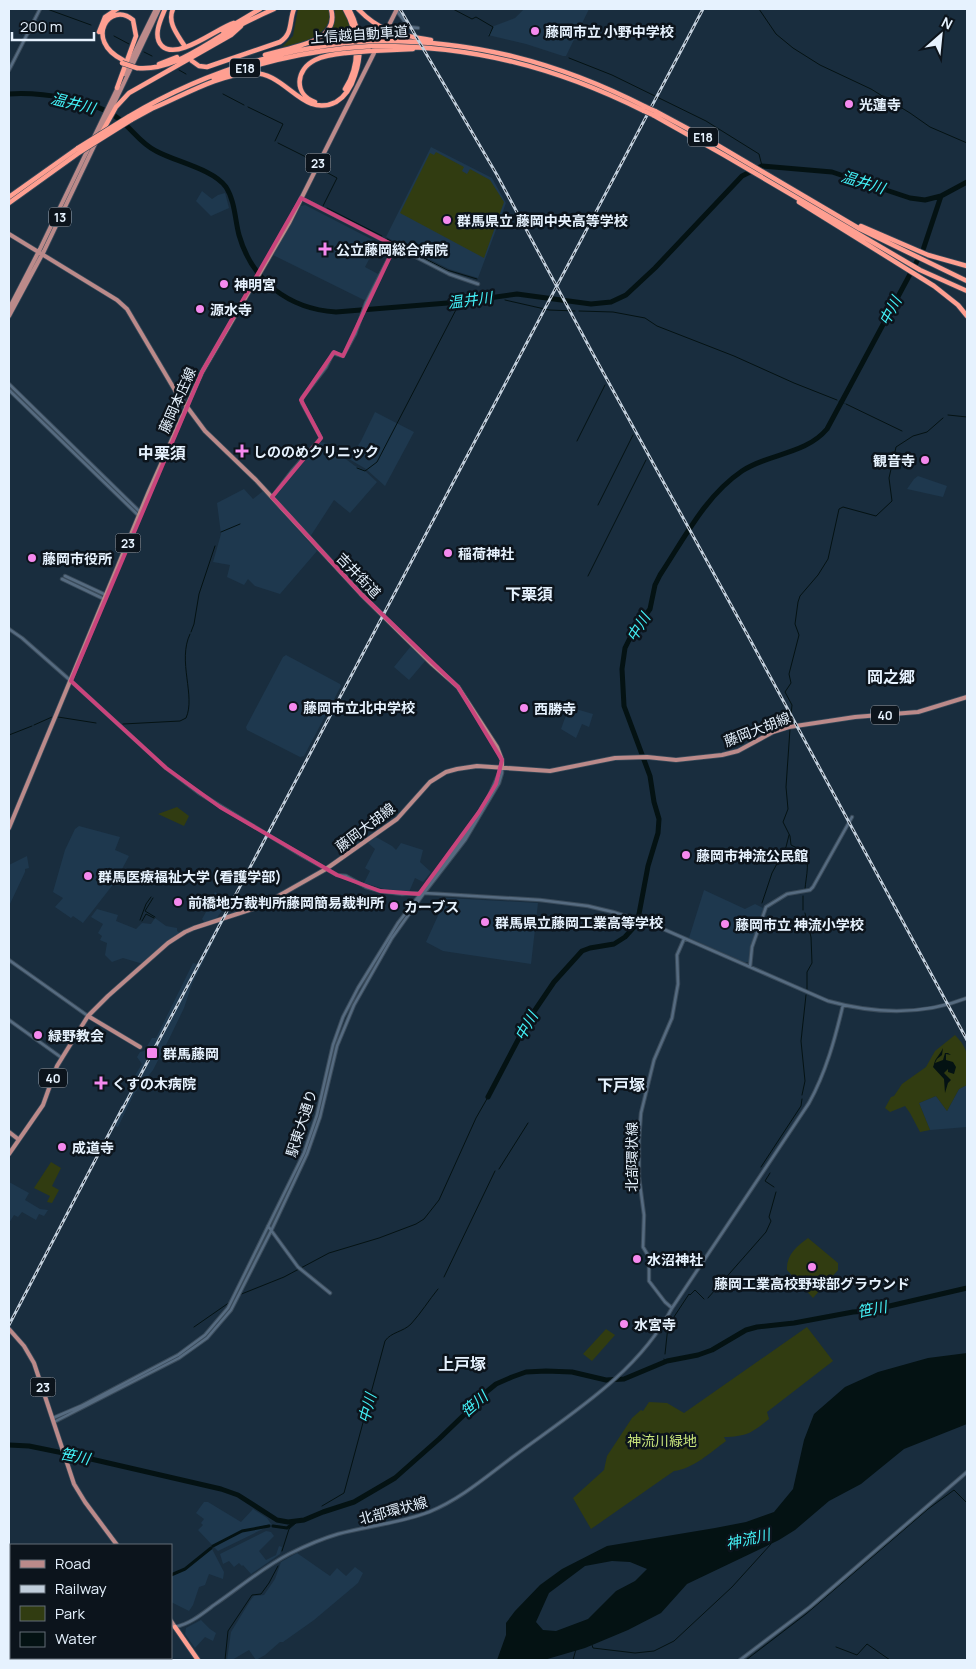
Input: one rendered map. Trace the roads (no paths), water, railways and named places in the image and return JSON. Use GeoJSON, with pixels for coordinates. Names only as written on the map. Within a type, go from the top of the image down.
{"type":"FeatureCollection","features":[{"type":"Feature","properties":{"kind":"highway"},"geometry":{"type":"LineString","coordinates":[[117,9],[110,12],[100,26],[99,36],[101,43],[107,52],[122,62],[151,68],[169,64],[273,9]]}},
{"type":"Feature","properties":{"kind":"highway"},"geometry":{"type":"LineString","coordinates":[[165,9],[159,26],[158,36],[163,46],[173,50],[189,46],[238,21]]}},
{"type":"Feature","properties":{"kind":"highway"},"geometry":{"type":"LineString","coordinates":[[173,9],[172,21],[184,45]]}},
{"type":"Feature","properties":{"kind":"highway"},"geometry":{"type":"LineString","coordinates":[[137,66],[172,60],[260,9]]}},
{"type":"Feature","properties":{"kind":"highway"},"geometry":{"type":"LineString","coordinates":[[192,61],[199,66],[206,67],[280,42],[285,39],[290,31],[294,9]]}},
{"type":"Feature","properties":{"kind":"highway"},"geometry":{"type":"LineString","coordinates":[[222,71],[321,37],[332,25],[331,9]]}},
{"type":"Feature","properties":{"kind":"highway"},"geometry":{"type":"LineString","coordinates":[[345,9],[352,26],[356,45],[355,65],[350,81],[343,92],[331,101],[316,102],[305,97],[299,84],[300,77],[304,68],[313,61],[346,48],[372,48]]}},
{"type":"Feature","properties":{"kind":"highway"},"geometry":{"type":"LineString","coordinates":[[151,109],[212,82],[251,73],[266,74],[274,78],[299,98],[310,104],[323,105],[335,102],[352,85],[359,59],[358,34],[349,9]]}},
{"type":"Feature","properties":{"kind":"highway"},"geometry":{"type":"LineString","coordinates":[[358,9],[376,25],[394,34],[474,46],[494,51]]}},
{"type":"Feature","properties":{"kind":"highway"},"geometry":{"type":"LineString","coordinates":[[117,88],[136,36],[133,20],[125,14],[118,14],[106,21],[102,37],[108,49],[122,62]]}},
{"type":"Feature","properties":{"kind":"highway"},"geometry":{"type":"LineString","coordinates":[[94,146],[109,113],[135,89],[231,35],[241,26]]}},
{"type":"Feature","properties":{"kind":"highway","name":"上信越自動車道"},"geometry":{"type":"LineString","coordinates":[[372,48],[428,42],[494,51],[574,74],[654,113],[768,175],[814,205]]}},
{"type":"Feature","properties":{"kind":"highway","name":"上信越自動車道"},"geometry":{"type":"LineString","coordinates":[[129,118],[199,85],[251,66],[294,56],[346,48]]}},
{"type":"Feature","properties":{"kind":"highway","name":"上信越自動車道"},"geometry":{"type":"LineString","coordinates":[[9,197],[79,150],[174,91],[222,71],[293,51],[372,48],[472,52],[553,72],[645,109]]}},
{"type":"Feature","properties":{"kind":"highway","name":"上信越自動車道"},"geometry":{"type":"LineString","coordinates":[[9,203],[79,150]]}},
{"type":"Feature","properties":{"kind":"highway","name":"上信越自動車道"},"geometry":{"type":"LineString","coordinates":[[747,165],[757,174],[814,205]]}},
{"type":"Feature","properties":{"kind":"highway"},"geometry":{"type":"LineString","coordinates":[[814,205],[934,286],[967,316]]}},
{"type":"Feature","properties":{"kind":"highway"},"geometry":{"type":"LineString","coordinates":[[820,209],[890,240],[941,259],[967,266]]}},
{"type":"Feature","properties":{"kind":"highway"},"geometry":{"type":"LineString","coordinates":[[820,209],[967,282]]}},
{"type":"Feature","properties":{"kind":"highway"},"geometry":{"type":"LineString","coordinates":[[820,209],[920,270],[967,291]]}},
{"type":"Feature","properties":{"kind":"highway"},"geometry":{"type":"LineString","coordinates":[[172,1628],[198,1660]]}},
{"type":"Feature","properties":{"kind":"main road","name":"13"},"geometry":{"type":"LineString","coordinates":[[109,113],[117,88],[157,9]]}},
{"type":"Feature","properties":{"kind":"main road","name":"13"},"geometry":{"type":"LineString","coordinates":[[9,309],[40,254],[109,113],[157,9]]}},
{"type":"Feature","properties":{"kind":"main road"},"geometry":{"type":"LineString","coordinates":[[387,28],[396,9]]}},
{"type":"Feature","properties":{"kind":"main road","name":"藤岡本庄線"},"geometry":{"type":"LineString","coordinates":[[9,828],[186,406],[208,359],[260,272],[301,198],[372,48]]}},
{"type":"Feature","properties":{"kind":"main road","name":"13"},"geometry":{"type":"LineString","coordinates":[[9,316],[94,146]]}},
{"type":"Feature","properties":{"kind":"main road","name":"吉井街道"},"geometry":{"type":"LineString","coordinates":[[9,234],[117,300],[127,309],[186,406],[205,431],[272,497],[361,594],[458,687],[497,747],[502,760],[502,768]]}},
{"type":"Feature","properties":{"kind":"main road","name":"藤岡大胡線"},"geometry":{"type":"LineString","coordinates":[[18,1139],[43,1105],[62,1058],[88,1016],[108,996],[176,937],[194,928],[259,907],[326,869],[397,819],[423,788],[441,775],[456,768],[470,766],[550,771],[609,759],[642,757],[676,760],[722,755],[738,751],[773,732],[789,727],[855,717],[918,712],[967,697]]}},
{"type":"Feature","properties":{"kind":"main road"},"geometry":{"type":"LineString","coordinates":[[88,1016],[140,1047]]}},
{"type":"Feature","properties":{"kind":"main road"},"geometry":{"type":"LineString","coordinates":[[9,1132],[18,1139],[9,1154]]}},
{"type":"Feature","properties":{"kind":"main road","name":"23"},"geometry":{"type":"LineString","coordinates":[[9,1329],[24,1346],[32,1359],[72,1478],[80,1495],[116,1544]]}},
{"type":"Feature","properties":{"kind":"street"},"geometry":{"type":"LineString","coordinates":[[9,70],[40,9]]}},
{"type":"Feature","properties":{"kind":"street"},"geometry":{"type":"LineString","coordinates":[[396,9],[409,27],[418,28]]}},
{"type":"Feature","properties":{"kind":"street"},"geometry":{"type":"LineString","coordinates":[[301,198],[449,274],[478,284]]}},
{"type":"Feature","properties":{"kind":"street"},"geometry":{"type":"LineString","coordinates":[[272,497],[321,438],[302,403],[302,398],[326,367],[333,353],[343,356],[395,246]]}},
{"type":"Feature","properties":{"kind":"street"},"geometry":{"type":"LineString","coordinates":[[9,384],[140,514]]}},
{"type":"Feature","properties":{"kind":"street"},"geometry":{"type":"LineString","coordinates":[[9,390],[140,514]]}},
{"type":"Feature","properties":{"kind":"street"},"geometry":{"type":"LineString","coordinates":[[65,576],[105,597]]}},
{"type":"Feature","properties":{"kind":"street"},"geometry":{"type":"LineString","coordinates":[[62,579],[105,597]]}},
{"type":"Feature","properties":{"kind":"street"},"geometry":{"type":"LineString","coordinates":[[9,629],[71,681],[166,768],[199,793],[326,869],[337,875],[346,876],[366,887],[402,894],[424,893],[562,902],[588,906],[635,918],[821,998],[865,1010],[906,1012],[932,1008],[967,998]]}},
{"type":"Feature","properties":{"kind":"street","name":"駅東大通り"},"geometry":{"type":"LineString","coordinates":[[54,1420],[179,1358],[207,1338],[231,1310],[314,1138],[337,1046],[347,1018],[379,959],[424,893],[465,840],[499,783],[502,768]]}},
{"type":"Feature","properties":{"kind":"street","name":"駅東大通り"},"geometry":{"type":"LineString","coordinates":[[54,1420],[178,1355],[205,1335],[219,1320],[235,1295],[307,1144],[321,1098],[333,1045],[343,1017],[376,957],[419,894],[463,839],[489,796],[502,768]]}},
{"type":"Feature","properties":{"kind":"street"},"geometry":{"type":"LineString","coordinates":[[750,968],[752,947],[766,907],[787,894],[813,888],[852,817]]}},
{"type":"Feature","properties":{"kind":"street","name":"北部環状線"},"geometry":{"type":"LineString","coordinates":[[172,1628],[193,1620],[279,1559],[306,1546],[338,1534],[408,1519],[447,1503],[477,1484],[570,1415],[628,1367],[649,1345],[672,1308],[649,1281],[649,1257],[643,1247],[644,1215],[639,1177],[641,1113],[654,1060],[672,1018],[678,984],[677,954],[684,939]]}},
{"type":"Feature","properties":{"kind":"street"},"geometry":{"type":"LineString","coordinates":[[9,960],[88,1016]]}},
{"type":"Feature","properties":{"kind":"street"},"geometry":{"type":"LineString","coordinates":[[672,1308],[809,1103],[818,1087],[827,1063],[844,1005]]}},
{"type":"Feature","properties":{"kind":"street"},"geometry":{"type":"LineString","coordinates":[[9,1020],[62,1058]]}},
{"type":"Feature","properties":{"kind":"street"},"geometry":{"type":"LineString","coordinates":[[268,1226],[298,1267],[330,1293]]}},
{"type":"Feature","properties":{"kind":"street"},"geometry":{"type":"LineString","coordinates":[[740,1660],[810,1607],[967,1472]]}},
{"type":"Feature","properties":{"kind":"water"},"geometry":{"type":"Polygon","coordinates":[[[943,1048],[942,1055],[935,1063],[943,1060],[945,1053],[948,1053],[951,1055],[946,1054],[946,1060],[953,1062],[956,1067],[954,1074],[948,1072],[948,1069],[944,1073],[951,1080],[945,1093],[944,1079],[933,1067],[936,1060],[943,1048]]]}},
{"type":"Feature","properties":{"kind":"water","name":"神流川"},"geometry":{"type":"Polygon","coordinates":[[[967,1353],[967,1424],[904,1449],[861,1484],[829,1501],[795,1530],[779,1540],[687,1584],[661,1613],[628,1630],[585,1648],[544,1660],[497,1660],[506,1635],[506,1623],[540,1585],[562,1569],[607,1546],[746,1522],[774,1512],[793,1489],[804,1440],[814,1414],[845,1387],[878,1372],[928,1358],[967,1353]],[[612,1561],[585,1566],[549,1593],[536,1622],[543,1630],[556,1631],[588,1619],[616,1591],[635,1581],[647,1569],[630,1562],[612,1561]]]}},
{"type":"Feature","properties":{"kind":"waterway"},"geometry":{"type":"LineString","coordinates":[[47,9],[91,25]]}},
{"type":"Feature","properties":{"kind":"waterway"},"geometry":{"type":"LineString","coordinates":[[453,9],[472,19],[476,17],[493,27],[489,36]]}},
{"type":"Feature","properties":{"kind":"waterway"},"geometry":{"type":"LineString","coordinates":[[759,9],[776,34],[793,48],[820,65],[871,89],[930,127],[967,143]]}},
{"type":"Feature","properties":{"kind":"waterway"},"geometry":{"type":"LineString","coordinates":[[114,36],[129,44]]}},
{"type":"Feature","properties":{"kind":"waterway"},"geometry":{"type":"LineString","coordinates":[[144,52],[152,56]]}},
{"type":"Feature","properties":{"kind":"waterway"},"geometry":{"type":"LineString","coordinates":[[569,58],[612,75],[706,121],[759,154],[762,166]]}},
{"type":"Feature","properties":{"kind":"waterway"},"geometry":{"type":"LineString","coordinates":[[179,70],[186,74]]}},
{"type":"Feature","properties":{"kind":"waterway","name":"温井川"},"geometry":{"type":"LineString","coordinates":[[9,94],[36,94],[66,98],[95,106],[119,119],[151,148],[212,175],[229,192],[239,235],[245,251],[263,279],[275,290],[303,305],[319,310],[336,312],[460,302],[517,294],[591,304],[611,302],[626,295],[655,268],[742,176],[762,166],[832,172],[910,198],[925,200],[941,196],[967,182]]}},
{"type":"Feature","properties":{"kind":"waterway"},"geometry":{"type":"LineString","coordinates":[[223,94],[244,105]]}},
{"type":"Feature","properties":{"kind":"waterway"},"geometry":{"type":"LineString","coordinates":[[248,107],[283,124],[275,141]]}},
{"type":"Feature","properties":{"kind":"waterway"},"geometry":{"type":"LineString","coordinates":[[278,143],[316,162]]}},
{"type":"Feature","properties":{"kind":"waterway"},"geometry":{"type":"LineString","coordinates":[[323,206],[337,178],[326,172]]}},
{"type":"Feature","properties":{"kind":"waterway","name":"中川"},"geometry":{"type":"LineString","coordinates":[[488,1097],[529,1019],[554,982],[582,951],[614,944],[625,937],[634,927],[639,914],[648,866],[658,833],[659,819],[650,776],[624,706],[622,669],[625,648],[632,634],[650,609],[655,585],[660,575],[706,505],[729,481],[753,465],[808,444],[827,429],[923,250],[941,196]]}},
{"type":"Feature","properties":{"kind":"waterway"},"geometry":{"type":"LineString","coordinates":[[327,208],[382,236]]}},
{"type":"Feature","properties":{"kind":"waterway"},"geometry":{"type":"LineString","coordinates":[[387,239],[447,270],[477,279]]}},
{"type":"Feature","properties":{"kind":"waterway"},"geometry":{"type":"LineString","coordinates":[[505,300],[549,310],[575,311]]}},
{"type":"Feature","properties":{"kind":"waterway"},"geometry":{"type":"LineString","coordinates":[[357,468],[365,471],[377,462],[460,302]]}},
{"type":"Feature","properties":{"kind":"waterway"},"geometry":{"type":"LineString","coordinates":[[579,311],[613,312],[645,318],[657,326],[734,356],[837,400]]}},
{"type":"Feature","properties":{"kind":"waterway"},"geometry":{"type":"LineString","coordinates":[[577,441],[605,385]]}},
{"type":"Feature","properties":{"kind":"waterway","name":"中川"},"geometry":{"type":"LineString","coordinates":[[840,401],[844,403]]}},
{"type":"Feature","properties":{"kind":"waterway"},"geometry":{"type":"LineString","coordinates":[[846,404],[902,431]]}},
{"type":"Feature","properties":{"kind":"waterway"},"geometry":{"type":"LineString","coordinates":[[948,415],[967,417]]}},
{"type":"Feature","properties":{"kind":"waterway"},"geometry":{"type":"LineString","coordinates":[[790,725],[792,705],[785,692],[791,683],[789,674],[799,635],[795,624],[798,602],[800,596],[818,575],[828,559],[839,509],[843,507],[876,516],[892,501],[889,478],[896,447],[913,436],[927,432],[943,418]]}},
{"type":"Feature","properties":{"kind":"waterway"},"geometry":{"type":"LineString","coordinates":[[598,505],[633,435]]}},
{"type":"Feature","properties":{"kind":"waterway"},"geometry":{"type":"LineString","coordinates":[[588,576],[646,460]]}},
{"type":"Feature","properties":{"kind":"waterway"},"geometry":{"type":"LineString","coordinates":[[221,532],[240,524]]}},
{"type":"Feature","properties":{"kind":"waterway"},"geometry":{"type":"LineString","coordinates":[[191,632],[199,594],[215,546]]}},
{"type":"Feature","properties":{"kind":"waterway"},"geometry":{"type":"LineString","coordinates":[[123,724],[180,721],[186,718],[189,709],[189,699],[185,655],[190,634]]}},
{"type":"Feature","properties":{"kind":"waterway"},"geometry":{"type":"LineString","coordinates":[[34,725],[52,717]]}},
{"type":"Feature","properties":{"kind":"waterway"},"geometry":{"type":"LineString","coordinates":[[58,717],[96,723]]}},
{"type":"Feature","properties":{"kind":"waterway"},"geometry":{"type":"LineString","coordinates":[[9,735],[32,726]]}},
{"type":"Feature","properties":{"kind":"waterway"},"geometry":{"type":"LineString","coordinates":[[790,729],[786,787],[788,809],[783,822],[790,836],[791,845],[803,848],[807,857],[805,889]]}},
{"type":"Feature","properties":{"kind":"waterway"},"geometry":{"type":"LineString","coordinates":[[762,903],[772,873],[786,847],[789,835]]}},
{"type":"Feature","properties":{"kind":"waterway"},"geometry":{"type":"LineString","coordinates":[[803,896],[803,910]]}},
{"type":"Feature","properties":{"kind":"waterway"},"geometry":{"type":"LineString","coordinates":[[140,920],[151,897]]}},
{"type":"Feature","properties":{"kind":"waterway"},"geometry":{"type":"LineString","coordinates":[[153,898],[145,911],[155,917]]}},
{"type":"Feature","properties":{"kind":"waterway"},"geometry":{"type":"LineString","coordinates":[[805,913],[811,937],[812,963],[807,972],[807,990]]}},
{"type":"Feature","properties":{"kind":"waterway"},"geometry":{"type":"LineString","coordinates":[[142,921],[146,914],[154,918]]}},
{"type":"Feature","properties":{"kind":"waterway"},"geometry":{"type":"LineString","coordinates":[[802,1095],[805,1081],[801,1041],[806,995]]}},
{"type":"Feature","properties":{"kind":"waterway"},"geometry":{"type":"LineString","coordinates":[[239,1295],[284,1277],[329,1253],[379,1238],[424,1219],[439,1200],[476,1118],[488,1097]]}},
{"type":"Feature","properties":{"kind":"waterway"},"geometry":{"type":"LineString","coordinates":[[761,1167],[801,1106],[802,1099]]}},
{"type":"Feature","properties":{"kind":"waterway","name":"中川"},"geometry":{"type":"LineString","coordinates":[[499,1169],[528,1123]]}},
{"type":"Feature","properties":{"kind":"waterway","name":"中川"},"geometry":{"type":"LineString","coordinates":[[444,1277],[495,1171]]}},
{"type":"Feature","properties":{"kind":"waterway"},"geometry":{"type":"LineString","coordinates":[[770,1173],[765,1181],[774,1187]]}},
{"type":"Feature","properties":{"kind":"waterway"},"geometry":{"type":"LineString","coordinates":[[708,1298],[766,1232],[771,1221],[769,1217],[776,1192]]}},
{"type":"Feature","properties":{"kind":"waterway","name":"笹川"},"geometry":{"type":"LineString","coordinates":[[9,1445],[29,1446],[78,1456],[221,1489],[238,1495],[277,1520],[288,1522],[304,1520],[354,1502],[395,1478],[496,1384],[526,1372],[572,1372],[606,1380],[624,1379],[667,1361],[698,1355],[712,1350],[746,1330],[757,1327],[868,1311],[967,1288]]}},
{"type":"Feature","properties":{"kind":"waterway","name":"中川"},"geometry":{"type":"LineString","coordinates":[[322,1506],[344,1493],[385,1341],[411,1324],[438,1289]]}},
{"type":"Feature","properties":{"kind":"waterway"},"geometry":{"type":"LineString","coordinates":[[665,1354],[668,1326],[689,1294],[695,1290],[704,1299]]}},
{"type":"Feature","properties":{"kind":"waterway"},"geometry":{"type":"LineString","coordinates":[[194,1327],[230,1302]]}},
{"type":"Feature","properties":{"kind":"waterway"},"geometry":{"type":"LineString","coordinates":[[746,1660],[806,1614],[928,1509],[954,1490],[967,1503]]}},
{"type":"Feature","properties":{"kind":"waterway"},"geometry":{"type":"LineString","coordinates":[[273,1526],[287,1528],[295,1522]]}},
{"type":"Feature","properties":{"kind":"waterway"},"geometry":{"type":"LineString","coordinates":[[282,1551],[289,1529],[297,1522]]}},
{"type":"Feature","properties":{"kind":"waterway"},"geometry":{"type":"LineString","coordinates":[[213,1546],[242,1531],[269,1526]]}},
{"type":"Feature","properties":{"kind":"waterway","name":"神流川"},"geometry":{"type":"LineString","coordinates":[[592,1645],[593,1648],[635,1653],[654,1651],[674,1641],[732,1587],[771,1544]]}},
{"type":"Feature","properties":{"kind":"waterway"},"geometry":{"type":"LineString","coordinates":[[172,1575],[185,1569],[211,1548]]}},
{"type":"Feature","properties":{"kind":"waterway"},"geometry":{"type":"LineString","coordinates":[[225,1660],[228,1631],[252,1595],[261,1594],[278,1566]]}},
{"type":"Feature","properties":{"kind":"waterway"},"geometry":{"type":"LineString","coordinates":[[836,1647],[857,1655],[867,1644],[890,1660]]}},
{"type":"Feature","properties":{"kind":"waterway"},"geometry":{"type":"LineString","coordinates":[[573,1660],[576,1649]]}},
{"type":"Feature","properties":{"kind":"tunnel"},"geometry":{"type":"LineString","coordinates":[[380,42],[387,29]]}},
{"type":"Feature","properties":{"kind":"railway"},"geometry":{"type":"LineString","coordinates":[[400,9],[497,175],[967,1040]]}},
{"type":"Feature","properties":{"kind":"railway"},"geometry":{"type":"LineString","coordinates":[[121,1112],[703,9]]}},
{"type":"Feature","properties":{"kind":"railway"},"geometry":{"type":"LineString","coordinates":[[9,1325],[123,1107]]}},
{"type":"Feature","properties":{"kind":"place","name":"藤岡市立 小野中学校"},"geometry":{"type":"Point","coordinates":[535,31]}},
{"type":"Feature","properties":{"kind":"place","name":"光蓮寺"},"geometry":{"type":"Point","coordinates":[849,104]}},
{"type":"Feature","properties":{"kind":"place","name":"群馬県立 藤岡中央高等学校"},"geometry":{"type":"Point","coordinates":[447,220]}},
{"type":"Feature","properties":{"kind":"place","name":"公立藤岡総合病院"},"geometry":{"type":"Point","coordinates":[325,249]}},
{"type":"Feature","properties":{"kind":"place","name":"神明宮"},"geometry":{"type":"Point","coordinates":[224,284]}},
{"type":"Feature","properties":{"kind":"place","name":"源水寺"},"geometry":{"type":"Point","coordinates":[200,309]}},
{"type":"Feature","properties":{"kind":"place","name":"しののめクリニック"},"geometry":{"type":"Point","coordinates":[242,451]}},
{"type":"Feature","properties":{"kind":"place","name":"観音寺"},"geometry":{"type":"Point","coordinates":[925,460]}},
{"type":"Feature","properties":{"kind":"place","name":"稲荷神社"},"geometry":{"type":"Point","coordinates":[448,553]}},
{"type":"Feature","properties":{"kind":"place","name":"藤岡市役所"},"geometry":{"type":"Point","coordinates":[32,558]}},
{"type":"Feature","properties":{"kind":"place","name":"藤岡市立北中学校"},"geometry":{"type":"Point","coordinates":[293,707]}},
{"type":"Feature","properties":{"kind":"place","name":"西勝寺"},"geometry":{"type":"Point","coordinates":[524,708]}},
{"type":"Feature","properties":{"kind":"place","name":"藤岡市神流公民館"},"geometry":{"type":"Point","coordinates":[686,855]}},
{"type":"Feature","properties":{"kind":"place","name":"群馬医療福祉大学 (看護学部)"},"geometry":{"type":"Point","coordinates":[88,876]}},
{"type":"Feature","properties":{"kind":"place","name":"前橋地方裁判所藤岡簡易裁判所"},"geometry":{"type":"Point","coordinates":[178,902]}},
{"type":"Feature","properties":{"kind":"place","name":"カーブス"},"geometry":{"type":"Point","coordinates":[394,906]}},
{"type":"Feature","properties":{"kind":"place","name":"群馬県立藤岡工業高等学校"},"geometry":{"type":"Point","coordinates":[485,922]}},
{"type":"Feature","properties":{"kind":"place","name":"藤岡市立 神流小学校"},"geometry":{"type":"Point","coordinates":[725,924]}},
{"type":"Feature","properties":{"kind":"place","name":"緑野教会"},"geometry":{"type":"Point","coordinates":[38,1035]}},
{"type":"Feature","properties":{"kind":"place","name":"群馬藤岡"},"geometry":{"type":"Point","coordinates":[152,1053]}},
{"type":"Feature","properties":{"kind":"place","name":"くすの木病院"},"geometry":{"type":"Point","coordinates":[101,1083]}},
{"type":"Feature","properties":{"kind":"place","name":"成道寺"},"geometry":{"type":"Point","coordinates":[62,1147]}},
{"type":"Feature","properties":{"kind":"place","name":"水沼神社"},"geometry":{"type":"Point","coordinates":[637,1259]}},
{"type":"Feature","properties":{"kind":"place","name":"藤岡工業高校野球部グラウンド"},"geometry":{"type":"Point","coordinates":[812,1267]}},
{"type":"Feature","properties":{"kind":"place","name":"水宮寺"},"geometry":{"type":"Point","coordinates":[624,1324]}},
{"type":"Feature","properties":{"kind":"district","name":"中栗須"},"geometry":{"type":"Point","coordinates":[162,453]}},
{"type":"Feature","properties":{"kind":"district","name":"下栗須"},"geometry":{"type":"Point","coordinates":[529,594]}},
{"type":"Feature","properties":{"kind":"district","name":"岡之郷"},"geometry":{"type":"Point","coordinates":[891,677]}},
{"type":"Feature","properties":{"kind":"district","name":"下戸塚"},"geometry":{"type":"Point","coordinates":[621,1085]}},
{"type":"Feature","properties":{"kind":"district","name":"上戸塚"},"geometry":{"type":"Point","coordinates":[462,1364]}},
{"type":"Feature","properties":{"kind":"park label","name":"神流川緑地"},"geometry":{"type":"Point","coordinates":[662,1440]}}]}
